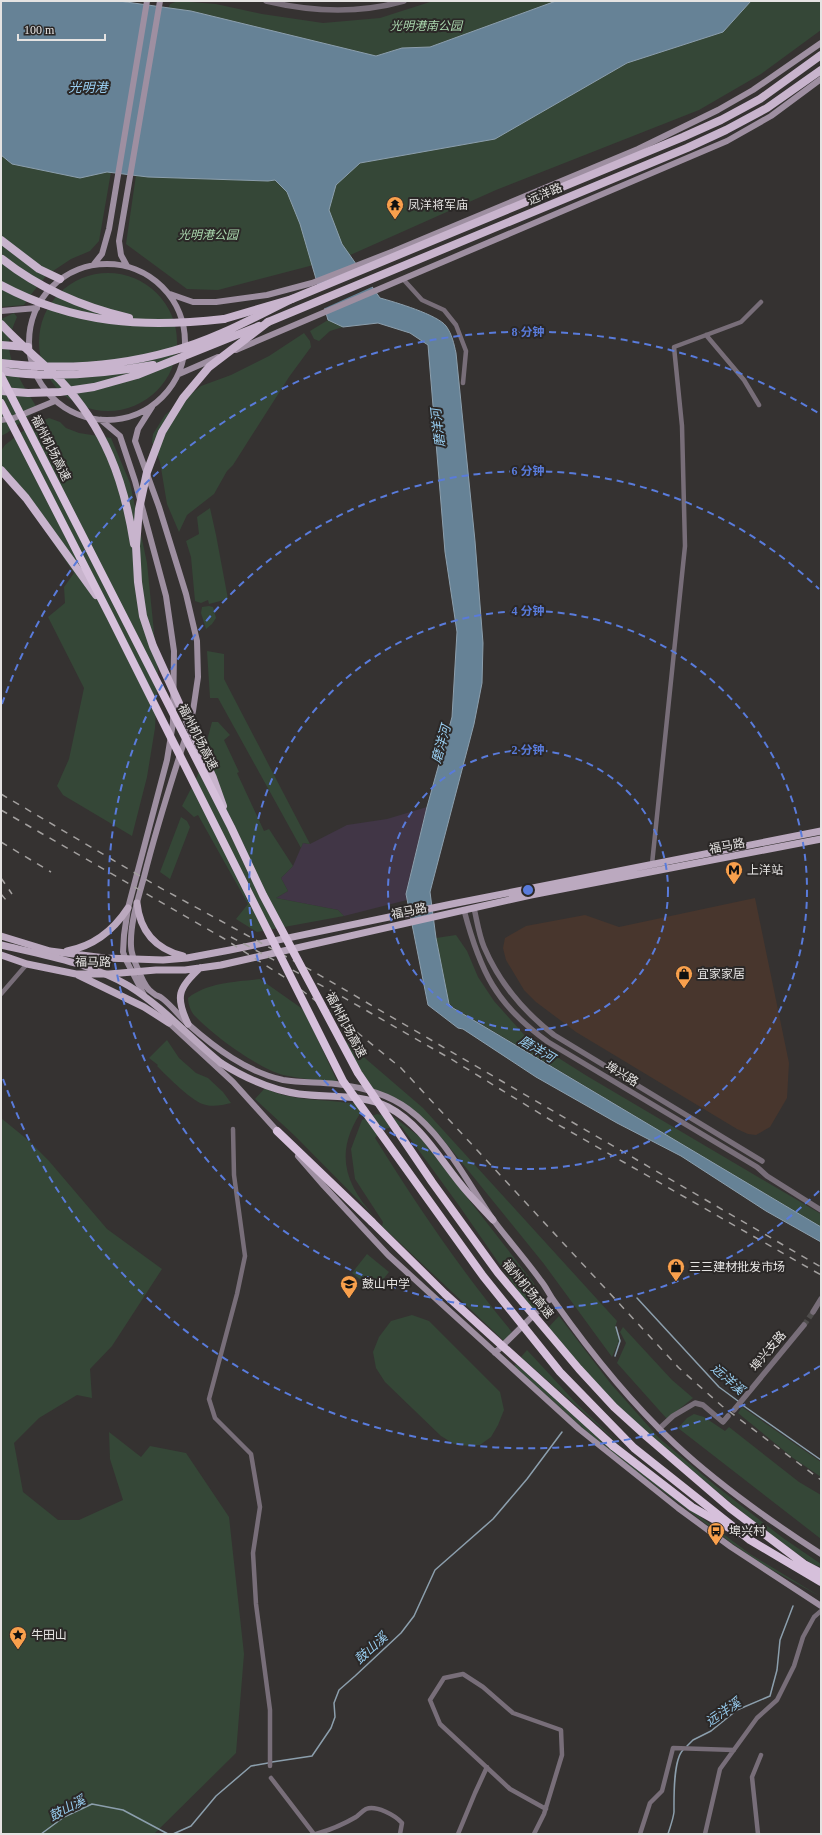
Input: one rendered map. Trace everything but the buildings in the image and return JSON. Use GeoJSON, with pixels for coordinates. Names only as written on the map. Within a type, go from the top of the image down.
{"type":"FeatureCollection","features":[{"type":"Feature","properties":{"kind":"highway","name":"远洋路"},"geometry":{"type":"LineString","coordinates":[[292,299],[721,120],[760,98],[821,55]]}},
{"type":"Feature","properties":{"kind":"highway","name":"远洋路"},"geometry":{"type":"LineString","coordinates":[[268,322],[687,148],[726,130],[767,108],[821,70]]}},
{"type":"Feature","properties":{"kind":"highway"},"geometry":{"type":"LineString","coordinates":[[1,240],[39,269],[60,279]]}},
{"type":"Feature","properties":{"kind":"highway"},"geometry":{"type":"LineString","coordinates":[[1,258],[23,276],[63,296],[89,306],[149,323]]}},
{"type":"Feature","properties":{"kind":"highway"},"geometry":{"type":"LineString","coordinates":[[1,285],[15,293],[69,313],[109,320],[149,323],[181,323],[224,318],[292,299]]}},
{"type":"Feature","properties":{"kind":"highway"},"geometry":{"type":"LineString","coordinates":[[1,364],[67,368],[100,366],[135,360],[173,351],[200,341],[292,299]]}},
{"type":"Feature","properties":{"kind":"highway"},"geometry":{"type":"LineString","coordinates":[[1,391],[28,393],[60,392],[94,387],[137,375],[268,322]]}},
{"type":"Feature","properties":{"kind":"highway"},"geometry":{"type":"LineString","coordinates":[[137,568],[136,546],[139,509],[147,472],[162,432],[183,398],[209,367],[268,322]]}},
{"type":"Feature","properties":{"kind":"highway"},"geometry":{"type":"LineString","coordinates":[[1,324],[61,381],[92,419],[122,486],[137,568],[143,616],[153,646],[213,778],[231,827]]}},
{"type":"Feature","properties":{"kind":"highway"},"geometry":{"type":"LineString","coordinates":[[1,345],[29,347]]}},
{"type":"Feature","properties":{"kind":"highway"},"geometry":{"type":"LineString","coordinates":[[1,371],[18,374],[80,375],[133,368],[179,359]]}},
{"type":"Feature","properties":{"kind":"highway","name":"福州机场高速"},"geometry":{"type":"LineString","coordinates":[[1,376],[231,827],[263,895],[358,1073],[432,1182],[498,1273],[579,1369],[614,1407],[730,1508],[804,1564],[821,1573]]}},
{"type":"Feature","properties":{"kind":"highway","name":"福州机场高速"},"geometry":{"type":"LineString","coordinates":[[1,403],[110,616],[343,1081],[482,1276],[560,1372],[634,1448],[750,1540],[821,1582]]}},
{"type":"Feature","properties":{"kind":"highway"},"geometry":{"type":"LineString","coordinates":[[1,470],[26,498],[61,545],[110,616]]}},
{"type":"Feature","properties":{"kind":"highway"},"geometry":{"type":"LineString","coordinates":[[277,1131],[445,1294],[613,1446],[692,1507],[750,1540]]}},
{"type":"Feature","properties":{"kind":"main road"},"geometry":{"type":"LineString","coordinates":[[94,264],[102,254],[109,229],[147,1]]}},
{"type":"Feature","properties":{"kind":"main road"},"geometry":{"type":"LineString","coordinates":[[127,266],[120,255],[119,241],[160,1]]}},
{"type":"Feature","properties":{"kind":"main road"},"geometry":{"type":"LineString","coordinates":[[170,294],[186,301],[216,302],[267,295],[312,283],[394,251],[638,148],[718,110],[753,90],[821,44]]}},
{"type":"Feature","properties":{"kind":"main road"},"geometry":{"type":"LineString","coordinates":[[179,374],[728,141],[771,116],[821,78]]}},
{"type":"Feature","properties":{"kind":"main road"},"geometry":{"type":"LineString","coordinates":[[152,407],[130,417],[119,420],[101,420],[69,411],[55,401],[45,390],[37,377],[31,362],[29,347],[30,327],[37,308],[47,292],[60,279],[76,270],[94,264],[111,263],[127,266],[151,276],[170,294],[180,312],[186,332],[185,354],[179,374],[163,397],[152,407],[138,429],[135,441],[159,507],[186,594],[196,641],[198,677],[193,711],[137,903],[130,942],[134,960],[139,972],[151,992],[162,998],[188,1024],[226,1054],[265,1075],[303,1083],[336,1084],[356,1088],[392,1100],[409,1110],[435,1137],[473,1187],[493,1220]]}},
{"type":"Feature","properties":{"kind":"main road"},"geometry":{"type":"LineString","coordinates":[[1,311],[37,308]]}},
{"type":"Feature","properties":{"kind":"main road"},"geometry":{"type":"LineString","coordinates":[[1,420],[14,418],[55,401]]}},
{"type":"Feature","properties":{"kind":"main road"},"geometry":{"type":"LineString","coordinates":[[101,420],[120,436],[135,481],[166,596],[174,651],[173,723],[167,760],[128,908],[124,940],[123,952],[130,972],[142,992],[169,1023],[233,1082],[324,1186],[388,1255],[579,1429],[678,1508],[731,1547],[821,1606]]}},
{"type":"Feature","properties":{"kind":"main road","name":"福马路"},"geometry":{"type":"LineString","coordinates":[[1,936],[50,951],[126,960],[163,960],[187,958],[652,864],[821,832]]}},
{"type":"Feature","properties":{"kind":"main road","name":"福马路"},"geometry":{"type":"LineString","coordinates":[[1,955],[27,964],[76,974],[200,968],[221,965],[530,895],[821,839]]}},
{"type":"Feature","properties":{"kind":"main road"},"geometry":{"type":"LineString","coordinates":[[137,903],[141,921],[152,939],[169,953],[187,958]]}},
{"type":"Feature","properties":{"kind":"main road"},"geometry":{"type":"LineString","coordinates":[[50,951],[63,952],[75,949],[101,938],[121,919],[128,908]]}},
{"type":"Feature","properties":{"kind":"main road"},"geometry":{"type":"LineString","coordinates":[[1,945],[85,966],[128,986],[150,1001],[221,1063],[247,1078],[281,1090],[306,1094],[356,1097],[372,1101],[403,1116],[419,1132],[467,1193],[493,1220],[614,1380],[660,1429],[697,1464],[735,1495],[776,1526],[821,1554]]}},
{"type":"Feature","properties":{"kind":"main road"},"geometry":{"type":"LineString","coordinates":[[188,1024],[180,1006],[179,996],[182,986],[200,968]]}},
{"type":"Feature","properties":{"kind":"main road"},"geometry":{"type":"LineString","coordinates":[[76,974],[144,1007],[169,1023]]}},
{"type":"Feature","properties":{"kind":"main road"},"geometry":{"type":"LineString","coordinates":[[495,1353],[551,1298]]}},
{"type":"Feature","properties":{"kind":"street"},"geometry":{"type":"LineString","coordinates":[[266,1],[298,8],[332,11],[368,8],[404,1]]}},
{"type":"Feature","properties":{"kind":"street"},"geometry":{"type":"LineString","coordinates":[[403,279],[422,300],[444,310],[456,325],[466,350],[463,383]]}},
{"type":"Feature","properties":{"kind":"street"},"geometry":{"type":"LineString","coordinates":[[652,864],[685,546],[682,426],[674,348],[741,322],[761,302]]}},
{"type":"Feature","properties":{"kind":"street"},"geometry":{"type":"LineString","coordinates":[[706,335],[744,380],[759,405]]}},
{"type":"Feature","properties":{"kind":"street","name":"埠兴路"},"geometry":{"type":"LineString","coordinates":[[474,908],[484,946],[501,979],[520,1004],[541,1025],[554,1035],[762,1161]]}},
{"type":"Feature","properties":{"kind":"street","name":"埠兴路"},"geometry":{"type":"LineString","coordinates":[[464,910],[475,950],[485,975],[512,1011],[535,1033],[757,1167],[767,1176],[821,1210]]}},
{"type":"Feature","properties":{"kind":"street"},"geometry":{"type":"LineString","coordinates":[[1,994],[27,964]]}},
{"type":"Feature","properties":{"kind":"street"},"geometry":{"type":"LineString","coordinates":[[233,1129],[234,1175],[245,1256],[237,1294],[209,1399],[215,1418],[252,1454],[260,1507],[253,1552],[256,1604],[270,1710],[270,1766]]}},
{"type":"Feature","properties":{"kind":"street"},"geometry":{"type":"LineString","coordinates":[[813,1312],[821,1299]]}},
{"type":"Feature","properties":{"kind":"street","name":"埠兴支路"},"geometry":{"type":"LineString","coordinates":[[734,1410],[804,1325]]}},
{"type":"Feature","properties":{"kind":"street"},"geometry":{"type":"LineString","coordinates":[[660,1429],[673,1416],[695,1403],[703,1405],[723,1422],[728,1416]]}},
{"type":"Feature","properties":{"kind":"street"},"geometry":{"type":"LineString","coordinates":[[706,1834],[720,1769],[757,1718],[778,1700],[794,1666],[803,1637],[814,1617],[821,1611]]}},
{"type":"Feature","properties":{"kind":"street"},"geometry":{"type":"LineString","coordinates":[[534,1834],[546,1809],[562,1755],[561,1730],[513,1713],[483,1687],[463,1674],[444,1678],[430,1700],[440,1724],[510,1789],[546,1809]]}},
{"type":"Feature","properties":{"kind":"street"},"geometry":{"type":"LineString","coordinates":[[640,1834],[650,1803],[662,1791],[673,1748],[734,1750]]}},
{"type":"Feature","properties":{"kind":"street"},"geometry":{"type":"LineString","coordinates":[[758,1834],[752,1778],[761,1755]]}},
{"type":"Feature","properties":{"kind":"street"},"geometry":{"type":"LineString","coordinates":[[458,1834],[487,1767]]}},
{"type":"Feature","properties":{"kind":"street"},"geometry":{"type":"LineString","coordinates":[[271,1778],[315,1834],[328,1831],[366,1809],[375,1809],[397,1818],[402,1823],[400,1834]]}},
{"type":"Feature","properties":{"kind":"shaded area"},"geometry":{"type":"Polygon","coordinates":[[[427,807],[406,894],[407,900],[344,916],[338,910],[276,898],[288,891],[281,878],[293,866],[303,843],[310,844],[347,825],[387,819],[427,807]]]}},
{"type":"Feature","properties":{"kind":"shaded area"},"geometry":{"type":"Polygon","coordinates":[[[755,898],[789,1063],[787,1098],[770,1127],[756,1135],[748,1134],[737,1129],[576,1032],[536,1002],[524,990],[506,960],[503,948],[505,938],[526,926],[585,915],[619,927],[755,898]]]}},
{"type":"Feature","properties":{"kind":"green space","name":"光明港南公园"},"geometry":{"type":"Polygon","coordinates":[[[178,1],[216,4],[262,14],[323,23],[380,18],[433,1],[556,1],[430,47],[402,48],[376,56],[191,11],[168,9],[170,4],[178,1]]]}},
{"type":"Feature","properties":{"kind":"green space","name":"光明港公园"},"geometry":{"type":"Polygon","coordinates":[[[751,1],[821,1],[821,30],[761,74],[699,110],[496,190],[348,256],[218,290],[187,289],[126,244],[136,175],[268,181],[494,139],[627,63],[723,32],[751,1]]]}},
{"type":"Feature","properties":{"kind":"green space"},"geometry":{"type":"Polygon","coordinates":[[[1,155],[12,164],[111,172],[99,241],[90,251],[71,259],[47,275],[24,305],[1,307],[1,155]]]}},
{"type":"Feature","properties":{"kind":"green space"},"geometry":{"type":"Polygon","coordinates":[[[115,273],[135,278],[147,284],[162,298],[172,315],[176,328],[176,356],[172,369],[166,381],[152,396],[135,406],[122,410],[101,411],[81,406],[69,400],[54,386],[44,369],[40,356],[39,335],[44,315],[50,303],[64,288],[81,278],[94,274],[115,273]]]}},
{"type":"Feature","properties":{"kind":"green space"},"geometry":{"type":"Polygon","coordinates":[[[14,313],[17,317],[9,341],[11,358],[23,385],[38,409],[1,436],[1,319],[14,313]]]}},
{"type":"Feature","properties":{"kind":"green space"},"geometry":{"type":"Polygon","coordinates":[[[328,320],[343,327],[330,331],[319,341],[314,339],[310,331],[328,320]]]}},
{"type":"Feature","properties":{"kind":"green space"},"geometry":{"type":"Polygon","coordinates":[[[304,333],[310,341],[311,347],[289,377],[233,465],[227,471],[214,494],[187,515],[179,532],[167,504],[160,462],[152,442],[153,434],[165,415],[201,386],[231,375],[269,356],[304,333]]]}},
{"type":"Feature","properties":{"kind":"green space"},"geometry":{"type":"Polygon","coordinates":[[[49,418],[60,422],[66,428],[79,433],[111,438],[130,483],[147,563],[158,672],[155,728],[147,777],[132,836],[63,795],[57,786],[69,759],[84,688],[48,617],[65,603],[64,587],[74,573],[33,513],[1,473],[1,451],[5,445],[31,425],[49,418]]]}},
{"type":"Feature","properties":{"kind":"green space"},"geometry":{"type":"Polygon","coordinates":[[[210,508],[228,599],[209,604],[208,600],[201,603],[195,601],[191,557],[186,541],[199,534],[197,517],[210,508]]]}},
{"type":"Feature","properties":{"kind":"green space"},"geometry":{"type":"Polygon","coordinates":[[[202,607],[213,607],[216,618],[206,629],[201,613],[202,607]]]}},
{"type":"Feature","properties":{"kind":"green space"},"geometry":{"type":"Polygon","coordinates":[[[207,651],[224,654],[224,679],[310,844],[303,843],[301,848],[218,698],[210,698],[207,651]]]}},
{"type":"Feature","properties":{"kind":"green space"},"geometry":{"type":"Polygon","coordinates":[[[212,722],[218,722],[230,735],[224,740],[239,772],[237,773],[264,831],[269,829],[293,866],[281,878],[288,891],[276,898],[338,910],[344,916],[257,932],[236,919],[248,904],[198,815],[194,817],[182,806],[197,777],[212,722]]]}},
{"type":"Feature","properties":{"kind":"green space"},"geometry":{"type":"Polygon","coordinates":[[[181,817],[187,821],[190,827],[170,879],[160,872],[181,817]]]}},
{"type":"Feature","properties":{"kind":"green space"},"geometry":{"type":"Polygon","coordinates":[[[456,935],[467,951],[478,977],[494,1001],[527,1038],[587,1076],[821,1214],[821,1227],[451,1006],[448,1001],[436,938],[456,935]]]}},
{"type":"Feature","properties":{"kind":"green space"},"geometry":{"type":"Polygon","coordinates":[[[260,979],[304,1010],[338,1083],[283,1075],[261,1066],[225,1042],[204,1025],[194,1015],[190,1008],[188,998],[204,989],[232,982],[260,979]]]}},
{"type":"Feature","properties":{"kind":"green space"},"geometry":{"type":"Polygon","coordinates":[[[167,1040],[179,1058],[196,1073],[208,1078],[223,1092],[231,1103],[212,1106],[201,1103],[187,1094],[167,1076],[157,1066],[158,1065],[149,1058],[167,1040]]]}},
{"type":"Feature","properties":{"kind":"green space"},"geometry":{"type":"Polygon","coordinates":[[[344,1040],[423,1108],[617,1321],[615,1327],[619,1341],[612,1357],[544,1264],[437,1132],[412,1113],[373,1091],[347,1048],[344,1040]]]}},
{"type":"Feature","properties":{"kind":"green space"},"geometry":{"type":"Polygon","coordinates":[[[265,1088],[288,1096],[365,1106],[355,1121],[349,1136],[346,1150],[346,1163],[349,1177],[355,1190],[375,1217],[295,1136],[255,1099],[265,1088]]]}},
{"type":"Feature","properties":{"kind":"green space"},"geometry":{"type":"Polygon","coordinates":[[[377,1114],[395,1118],[420,1137],[536,1286],[542,1300],[532,1311],[460,1207],[401,1126],[383,1129],[375,1138],[391,1164],[457,1261],[512,1332],[504,1341],[382,1226],[383,1222],[355,1179],[351,1149],[362,1120],[377,1114]]]}},
{"type":"Feature","properties":{"kind":"green space"},"geometry":{"type":"Polygon","coordinates":[[[1,1118],[28,1140],[49,1161],[107,1229],[162,1269],[112,1346],[90,1369],[92,1398],[77,1395],[39,1418],[14,1443],[23,1492],[58,1520],[79,1520],[123,1500],[110,1459],[109,1432],[141,1457],[150,1446],[186,1453],[229,1517],[244,1654],[236,1753],[154,1834],[1,1834],[1,1118]]]}},
{"type":"Feature","properties":{"kind":"green space"},"geometry":{"type":"Polygon","coordinates":[[[367,1254],[389,1272],[374,1291],[352,1273],[367,1254]]]}},
{"type":"Feature","properties":{"kind":"green space"},"geometry":{"type":"Polygon","coordinates":[[[412,1315],[429,1321],[500,1392],[504,1410],[491,1437],[480,1445],[469,1446],[454,1444],[441,1436],[385,1382],[376,1368],[373,1352],[379,1337],[391,1321],[412,1315]]]}},
{"type":"Feature","properties":{"kind":"green space"},"geometry":{"type":"Polygon","coordinates":[[[559,1316],[611,1384],[659,1438],[716,1486],[783,1538],[821,1564],[821,1567],[812,1564],[765,1531],[652,1438],[601,1390],[547,1329],[559,1316]]]}},
{"type":"Feature","properties":{"kind":"green space"},"geometry":{"type":"Polygon","coordinates":[[[623,1327],[672,1380],[693,1398],[667,1419],[617,1363],[626,1343],[620,1332],[623,1327]]]}},
{"type":"Feature","properties":{"kind":"green space"},"geometry":{"type":"Polygon","coordinates":[[[527,1350],[576,1403],[628,1452],[521,1357],[527,1350]]]}},
{"type":"Feature","properties":{"kind":"green space"},"geometry":{"type":"Polygon","coordinates":[[[516,1364],[623,1459],[750,1554],[821,1597],[765,1566],[730,1542],[602,1445],[514,1366],[516,1364]]]}},
{"type":"Feature","properties":{"kind":"green space"},"geometry":{"type":"Polygon","coordinates":[[[742,1407],[821,1462],[821,1477],[793,1458],[738,1413],[742,1407]]]}},
{"type":"Feature","properties":{"kind":"green space"},"geometry":{"type":"Polygon","coordinates":[[[694,1414],[704,1417],[725,1431],[729,1427],[799,1482],[821,1495],[821,1539],[678,1428],[687,1418],[694,1414]]]}},
{"type":"Feature","properties":{"kind":"water","name":"光明港"},"geometry":{"type":"Polygon","coordinates":[[[1,1],[119,1],[191,11],[376,56],[402,48],[430,47],[556,1],[751,1],[723,32],[627,63],[495,139],[360,163],[336,185],[329,210],[342,244],[380,298],[416,309],[441,322],[450,332],[456,353],[475,541],[483,643],[482,683],[474,724],[430,892],[436,938],[449,1004],[453,1008],[821,1227],[821,1242],[766,1211],[681,1156],[617,1123],[536,1077],[463,1029],[458,1028],[428,1005],[406,894],[427,807],[452,717],[457,632],[445,552],[428,345],[410,333],[378,323],[343,327],[328,320],[300,224],[287,192],[275,180],[148,177],[107,172],[80,178],[12,164],[1,155],[1,1]]]}},
{"type":"Feature","properties":{"kind":"pier"},"geometry":{"type":"Polygon","coordinates":[[[361,268],[374,286],[323,309],[316,287],[361,268]]]}},
{"type":"Feature","properties":{"kind":"waterway","name":"远洋溪"},"geometry":{"type":"LineString","coordinates":[[637,1298],[719,1387],[738,1401]]}},
{"type":"Feature","properties":{"kind":"waterway"},"geometry":{"type":"LineString","coordinates":[[615,1356],[620,1341],[616,1327]]}},
{"type":"Feature","properties":{"kind":"waterway","name":"远洋溪"},"geometry":{"type":"LineString","coordinates":[[741,1404],[821,1460]]}},
{"type":"Feature","properties":{"kind":"waterway","name":"鼓山溪"},"geometry":{"type":"LineString","coordinates":[[272,1762],[312,1756],[331,1728],[335,1717],[334,1703],[339,1690],[401,1633],[414,1616],[435,1570],[493,1519],[527,1479],[562,1432]]}},
{"type":"Feature","properties":{"kind":"waterway","name":"远洋溪"},"geometry":{"type":"LineString","coordinates":[[687,1746],[693,1740],[711,1731],[737,1710],[770,1696],[777,1670],[780,1640],[793,1606]]}},
{"type":"Feature","properties":{"kind":"waterway","name":"远洋溪"},"geometry":{"type":"LineString","coordinates":[[668,1834],[674,1812],[674,1789],[677,1762],[683,1750]]}},
{"type":"Feature","properties":{"kind":"waterway","name":"鼓山溪"},"geometry":{"type":"LineString","coordinates":[[173,1834],[191,1826],[216,1796],[251,1766],[268,1763]]}},
{"type":"Feature","properties":{"kind":"waterway","name":"鼓山溪"},"geometry":{"type":"LineString","coordinates":[[41,1834],[64,1817],[92,1804],[123,1810],[168,1834]]}},
{"type":"Feature","properties":{"kind":"tunnel"},"geometry":{"type":"LineString","coordinates":[[804,1325],[813,1312]]}},
{"type":"Feature","properties":{"kind":"railway"},"geometry":{"type":"LineString","coordinates":[[1,794],[157,886],[316,973],[821,1267]]}},
{"type":"Feature","properties":{"kind":"railway"},"geometry":{"type":"LineString","coordinates":[[1,810],[223,938],[287,979],[401,1068],[679,1368],[722,1406],[821,1480]]}},
{"type":"Feature","properties":{"kind":"railway"},"geometry":{"type":"LineString","coordinates":[[1,842],[51,872]]}},
{"type":"Feature","properties":{"kind":"railway"},"geometry":{"type":"LineString","coordinates":[[1,878],[12,894]]}},
{"type":"Feature","properties":{"kind":"railway"},"geometry":{"type":"LineString","coordinates":[[1,894],[6,900]]}},
{"type":"Feature","properties":{"kind":"railway"},"geometry":{"type":"LineString","coordinates":[[231,937],[341,996],[451,1059],[557,1124],[821,1275]]}},
{"type":"Feature","properties":{"kind":"place","name":"凤洋将军庙"},"geometry":{"type":"Point","coordinates":[395,220]}},
{"type":"Feature","properties":{"kind":"place","name":"上洋站"},"geometry":{"type":"Point","coordinates":[734,885]}},
{"type":"Feature","properties":{"kind":"place","name":"宜家家居"},"geometry":{"type":"Point","coordinates":[684,989]}},
{"type":"Feature","properties":{"kind":"place","name":"三三建材批发市场"},"geometry":{"type":"Point","coordinates":[676,1282]}},
{"type":"Feature","properties":{"kind":"place","name":"鼓山中学"},"geometry":{"type":"Point","coordinates":[349,1299]}},
{"type":"Feature","properties":{"kind":"place","name":"埠兴村"},"geometry":{"type":"Point","coordinates":[716,1546]}},
{"type":"Feature","properties":{"kind":"place","name":"牛田山"},"geometry":{"type":"Point","coordinates":[18,1650]}},
{"type":"Feature","properties":{"kind":"water label","name":"磨洋河"},"geometry":{"type":"Point","coordinates":[438,428]}},
{"type":"Feature","properties":{"kind":"water label","name":"磨洋河"},"geometry":{"type":"Point","coordinates":[441,744]}},
{"type":"Feature","properties":{"kind":"water label","name":"磨洋河"},"geometry":{"type":"Point","coordinates":[537,1049]}}]}
